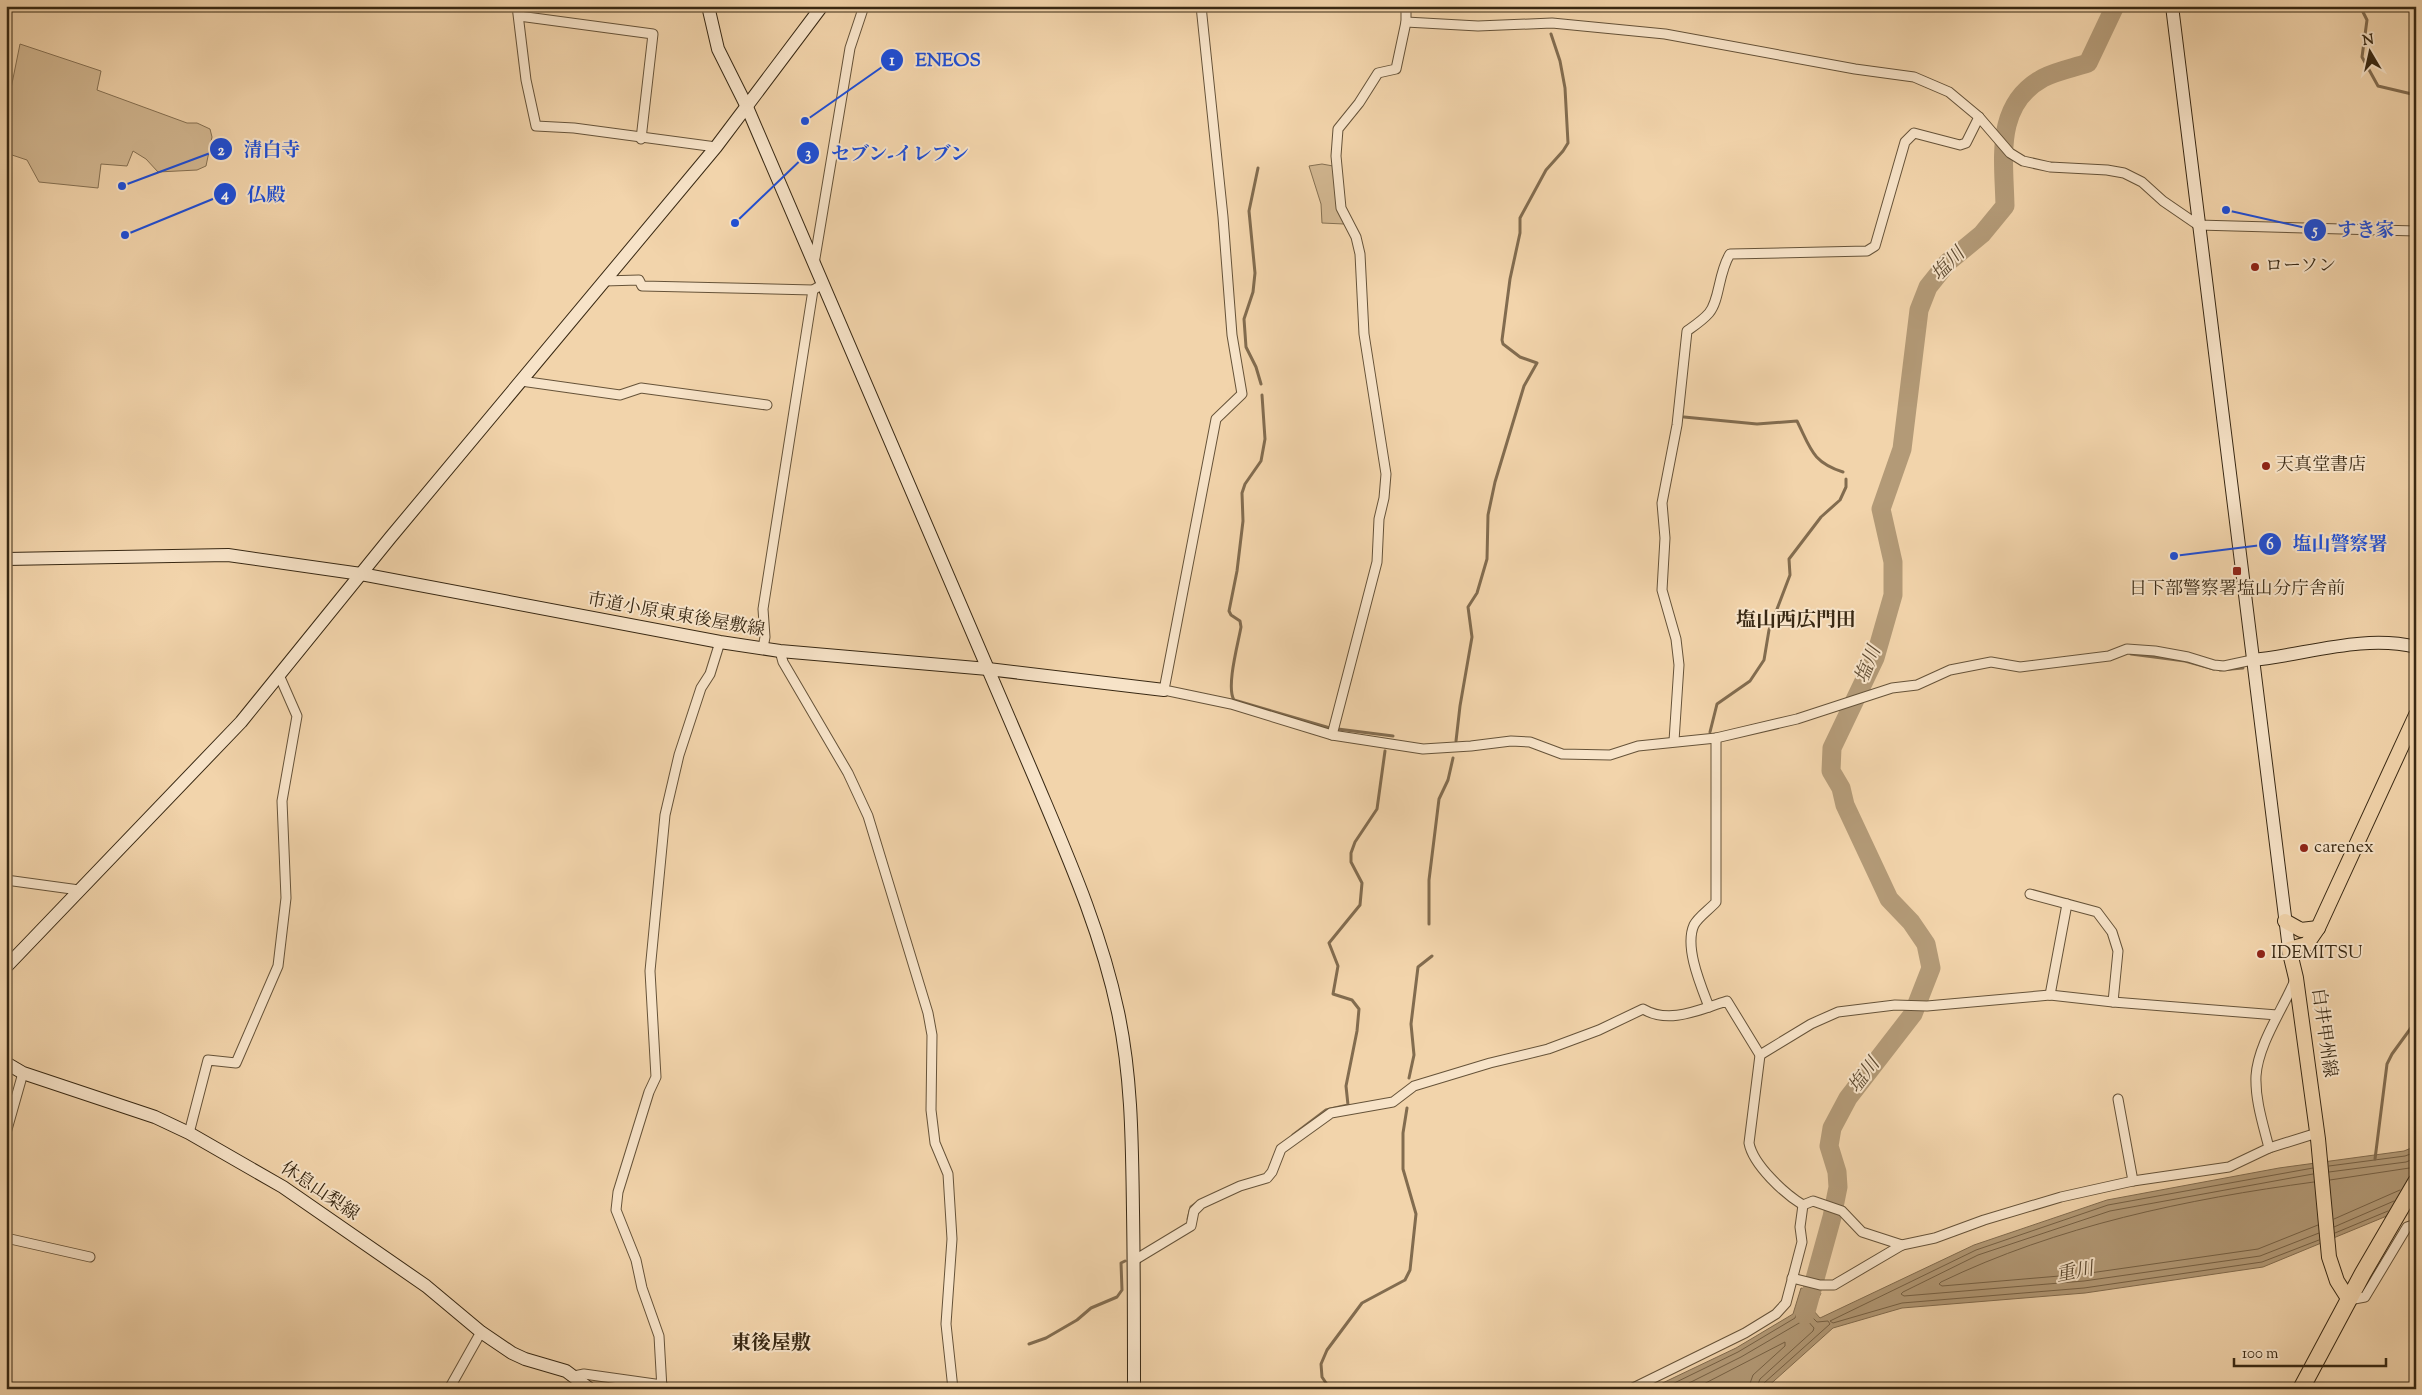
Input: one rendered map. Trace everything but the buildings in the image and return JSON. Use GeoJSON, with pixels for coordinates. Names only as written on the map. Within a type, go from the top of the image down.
{"type":"FeatureCollection","features":[{"type":"Feature","properties":{"kind":"highway"},"geometry":{"type":"LineString","coordinates":[[2301,1389],[2363,1273],[2416,1182]]}},
{"type":"Feature","properties":{"kind":"main road"},"geometry":{"type":"LineString","coordinates":[[2290,949],[2306,944],[2318,928],[2416,715]]}},
{"type":"Feature","properties":{"kind":"main road"},"geometry":{"type":"LineString","coordinates":[[2285,921],[2301,930],[2318,928]]}},
{"type":"Feature","properties":{"kind":"main road","name":"白井甲州線"},"geometry":{"type":"LineString","coordinates":[[2290,949],[2296,978],[2318,1136],[2329,1257],[2337,1281],[2349,1300]]}},
{"type":"Feature","properties":{"kind":"street"},"geometry":{"type":"LineString","coordinates":[[518,6],[526,80],[536,126],[574,128],[641,139],[716,148]]}},
{"type":"Feature","properties":{"kind":"street"},"geometry":{"type":"LineString","coordinates":[[708,6],[718,49],[747,107],[814,264],[818,287],[988,669],[1083,892],[1109,976],[1124,1049],[1130,1102],[1134,1261],[1134,1389]]}},
{"type":"Feature","properties":{"kind":"street"},"geometry":{"type":"LineString","coordinates":[[6,967],[241,722],[361,574],[716,148],[822,6]]}},
{"type":"Feature","properties":{"kind":"street"},"geometry":{"type":"LineString","coordinates":[[814,264],[850,48],[864,6]]}},
{"type":"Feature","properties":{"kind":"street"},"geometry":{"type":"LineString","coordinates":[[1201,6],[1223,217],[1232,335],[1242,394],[1216,419],[1164,690],[1423,749],[1511,741],[1530,742],[1562,754],[1610,755],[1638,746],[1716,738],[1797,719],[1892,688],[1917,685],[1950,670],[1991,662],[2020,667],[2109,656],[2128,650],[2155,651],[2188,657],[2214,666],[2224,666],[2347,646],[2372,644],[2416,647]]}},
{"type":"Feature","properties":{"kind":"street"},"geometry":{"type":"LineString","coordinates":[[1333,730],[1377,562],[1379,519],[1384,498],[1386,474],[1364,334],[1360,254],[1356,237],[1341,208],[1336,156],[1338,129],[1359,103],[1378,73],[1396,69],[1406,22],[1406,6]]}},
{"type":"Feature","properties":{"kind":"street"},"geometry":{"type":"LineString","coordinates":[[2172,6],[2252,660],[2290,949]]}},
{"type":"Feature","properties":{"kind":"street"},"geometry":{"type":"LineString","coordinates":[[519,16],[653,34],[641,139]]}},
{"type":"Feature","properties":{"kind":"street"},"geometry":{"type":"LineString","coordinates":[[1406,22],[1478,26],[1552,23],[1665,34],[1855,69],[1914,77],[1949,92],[1978,117],[2010,153],[2022,161],[2050,167],[2107,170],[2124,173],[2142,182],[2163,201],[2198,225],[2416,231]]}},
{"type":"Feature","properties":{"kind":"street"},"geometry":{"type":"LineString","coordinates":[[1674,741],[1679,665],[1676,639],[1662,590],[1665,538],[1662,503],[1677,425],[1687,331],[1708,315],[1713,307],[1722,266],[1730,254],[1867,251],[1876,246],[1904,142],[1914,133],[1960,145],[1966,143],[1978,117]]}},
{"type":"Feature","properties":{"kind":"street"},"geometry":{"type":"LineString","coordinates":[[604,281],[639,280],[642,286],[818,287]]}},
{"type":"Feature","properties":{"kind":"street"},"geometry":{"type":"LineString","coordinates":[[763,648],[765,637],[764,600],[818,287]]}},
{"type":"Feature","properties":{"kind":"street"},"geometry":{"type":"LineString","coordinates":[[521,382],[620,395],[640,388],[767,405]]}},
{"type":"Feature","properties":{"kind":"street","name":"市道小原東東後屋敷線"},"geometry":{"type":"LineString","coordinates":[[6,559],[228,555],[361,574],[720,642],[780,651],[988,669],[1164,690]]}},
{"type":"Feature","properties":{"kind":"street"},"geometry":{"type":"LineString","coordinates":[[574,1376],[584,1374],[664,1388],[659,1336],[642,1288],[636,1260],[616,1210],[618,1192],[649,1092],[656,1078],[650,971],[665,815],[679,755],[701,688],[710,674],[720,642]]}},
{"type":"Feature","properties":{"kind":"street"},"geometry":{"type":"LineString","coordinates":[[780,651],[783,662],[848,773],[868,816],[928,1013],[932,1035],[931,1110],[935,1143],[948,1174],[952,1239],[946,1324],[953,1389]]}},
{"type":"Feature","properties":{"kind":"street"},"geometry":{"type":"LineString","coordinates":[[188,1133],[208,1060],[236,1063],[278,966],[286,898],[282,801],[297,716],[279,674]]}},
{"type":"Feature","properties":{"kind":"street"},"geometry":{"type":"LineString","coordinates":[[1709,1007],[1695,971],[1692,944],[1694,926],[1716,902],[1716,738]]}},
{"type":"Feature","properties":{"kind":"street"},"geometry":{"type":"LineString","coordinates":[[6,880],[79,890]]}},
{"type":"Feature","properties":{"kind":"street"},"geometry":{"type":"LineString","coordinates":[[2030,894],[2097,912],[2112,932],[2118,951],[2113,1002]]}},
{"type":"Feature","properties":{"kind":"street"},"geometry":{"type":"LineString","coordinates":[[2050,994],[2067,904]]}},
{"type":"Feature","properties":{"kind":"street"},"geometry":{"type":"LineString","coordinates":[[2268,1148],[2258,1100],[2256,1076],[2258,1063],[2277,1015],[2288,998],[2296,978]]}},
{"type":"Feature","properties":{"kind":"street"},"geometry":{"type":"LineString","coordinates":[[1760,1055],[1811,1024],[1838,1012],[1895,1005],[1927,1006],[2050,994],[2113,1002],[2277,1015]]}},
{"type":"Feature","properties":{"kind":"street"},"geometry":{"type":"LineString","coordinates":[[1134,1261],[1191,1226],[1194,1211],[1201,1204],[1240,1186],[1267,1178],[1272,1172],[1281,1149],[1331,1113],[1393,1102],[1414,1086],[1490,1063],[1548,1049],[1599,1030],[1643,1009],[1656,1016],[1684,1015],[1727,1001],[1760,1055],[1748,1143],[1750,1151],[1790,1196],[1803,1205]]}},
{"type":"Feature","properties":{"kind":"street","name":"休息山梨線"},"geometry":{"type":"LineString","coordinates":[[6,1063],[23,1073],[155,1117],[188,1133],[283,1187],[426,1286],[481,1332],[525,1359],[566,1371],[590,1389]]}},
{"type":"Feature","properties":{"kind":"street"},"geometry":{"type":"LineString","coordinates":[[6,1133],[23,1073]]}},
{"type":"Feature","properties":{"kind":"street"},"geometry":{"type":"LineString","coordinates":[[2118,1099],[2133,1181]]}},
{"type":"Feature","properties":{"kind":"street"},"geometry":{"type":"LineString","coordinates":[[1792,1278],[1820,1285],[1834,1285],[1902,1245],[1935,1238],[1984,1220],[2061,1197],[2133,1181],[2229,1167],[2268,1148],[2318,1136]]}},
{"type":"Feature","properties":{"kind":"street"},"geometry":{"type":"LineString","coordinates":[[1803,1205],[1813,1201],[1842,1211],[1862,1232],[1902,1245]]}},
{"type":"Feature","properties":{"kind":"street"},"geometry":{"type":"LineString","coordinates":[[1631,1389],[1745,1333],[1776,1314],[1786,1303],[1802,1242],[1800,1227],[1803,1205]]}},
{"type":"Feature","properties":{"kind":"street"},"geometry":{"type":"LineString","coordinates":[[2349,1300],[2365,1297],[2407,1228],[2416,1224]]}},
{"type":"Feature","properties":{"kind":"street"},"geometry":{"type":"LineString","coordinates":[[6,1238],[90,1257]]}},
{"type":"Feature","properties":{"kind":"street"},"geometry":{"type":"LineString","coordinates":[[449,1389],[481,1332]]}},
{"type":"Feature","properties":{"kind":"shaded area"},"geometry":{"type":"Polygon","coordinates":[[[20,44],[101,71],[97,90],[187,123],[197,123],[210,129],[212,137],[206,166],[197,170],[158,172],[146,159],[133,151],[127,166],[101,164],[98,188],[39,182],[27,160],[6,153],[6,113],[20,44]]]}},
{"type":"Feature","properties":{"kind":"shaded area"},"geometry":{"type":"Polygon","coordinates":[[[1322,164],[1333,166],[1344,224],[1322,223],[1321,204],[1309,166],[1322,164]]]}},
{"type":"Feature","properties":{"kind":"water","name":"重川"},"geometry":{"type":"Polygon","coordinates":[[[2416,1146],[2416,1204],[2263,1267],[2085,1293],[1902,1308],[1833,1328],[1765,1389],[1650,1389],[1736,1348],[1793,1314],[1801,1288],[1821,1293],[1813,1310],[1820,1318],[1974,1245],[2107,1200],[2279,1168],[2404,1151],[2416,1146]]]}},
{"type":"Feature","properties":{"kind":"waterway","name":"塩川"},"geometry":{"type":"LineString","coordinates":[[1805,1315],[1832,1217],[1838,1187],[1837,1172],[1829,1146],[1832,1128],[1848,1098],[1913,1014],[1931,968],[1926,944],[1911,922],[1889,899],[1845,805],[1841,788],[1831,771],[1832,748],[1875,658],[1893,595],[1893,562],[1881,509],[1902,449],[1919,310],[1928,287],[1948,262],[1982,234],[2005,206],[2005,134],[2009,118],[2016,103],[2027,89],[2043,78],[2059,71],[2088,63],[2115,6]]}},
{"type":"Feature","properties":{"kind":"waterway"},"geometry":{"type":"LineString","coordinates":[[2360,6],[2367,20],[2362,57],[2378,86],[2416,95]]}},
{"type":"Feature","properties":{"kind":"waterway"},"geometry":{"type":"LineString","coordinates":[[1456,741],[1472,637],[1468,607],[1477,593],[1487,559],[1488,515],[1495,482],[1524,386],[1537,363],[1520,357],[1503,344],[1502,340],[1510,279],[1520,233],[1520,218],[1546,170],[1568,143],[1565,88],[1560,61],[1551,34]]}},
{"type":"Feature","properties":{"kind":"waterway"},"geometry":{"type":"LineString","coordinates":[[1258,168],[1249,211],[1255,273],[1253,292],[1244,319],[1246,347],[1256,367],[1261,384]]}},
{"type":"Feature","properties":{"kind":"waterway"},"geometry":{"type":"LineString","coordinates":[[1262,395],[1265,439],[1261,461],[1245,484],[1242,493],[1243,521],[1237,571],[1229,611],[1231,615],[1240,621],[1241,627],[1231,686],[1234,700],[1330,728],[1393,736]]}},
{"type":"Feature","properties":{"kind":"waterway"},"geometry":{"type":"LineString","coordinates":[[1684,417],[1757,424],[1797,421],[1810,447],[1819,459],[1825,464],[1843,472]]}},
{"type":"Feature","properties":{"kind":"waterway"},"geometry":{"type":"LineString","coordinates":[[1710,732],[1717,704],[1750,681],[1764,660],[1769,630],[1790,575],[1789,559],[1821,517],[1840,500],[1846,487],[1846,479]]}},
{"type":"Feature","properties":{"kind":"waterway"},"geometry":{"type":"LineString","coordinates":[[2131,654],[2185,661],[2214,669]]}},
{"type":"Feature","properties":{"kind":"waterway"},"geometry":{"type":"LineString","coordinates":[[2220,670],[2243,668]]}},
{"type":"Feature","properties":{"kind":"waterway"},"geometry":{"type":"LineString","coordinates":[[1293,1135],[1326,1110],[1348,1105],[1346,1086],[1357,1031],[1359,1009],[1352,1000],[1333,994],[1338,966],[1329,943],[1360,905],[1362,883],[1351,862],[1351,853],[1355,842],[1377,809],[1385,751]]}},
{"type":"Feature","properties":{"kind":"waterway"},"geometry":{"type":"LineString","coordinates":[[1429,924],[1429,880],[1439,799],[1448,780],[1453,758]]}},
{"type":"Feature","properties":{"kind":"waterway"},"geometry":{"type":"LineString","coordinates":[[1409,1078],[1414,1055],[1411,1024],[1418,967],[1432,956]]}},
{"type":"Feature","properties":{"kind":"waterway"},"geometry":{"type":"LineString","coordinates":[[2375,1159],[2387,1064],[2416,1021]]}},
{"type":"Feature","properties":{"kind":"waterway"},"geometry":{"type":"LineString","coordinates":[[1330,1389],[1322,1377],[1321,1364],[1327,1350],[1362,1303],[1405,1280],[1410,1270],[1416,1214],[1403,1169],[1403,1133],[1407,1108]]}},
{"type":"Feature","properties":{"kind":"waterway"},"geometry":{"type":"LineString","coordinates":[[1188,1219],[1191,1207],[1198,1202]]}},
{"type":"Feature","properties":{"kind":"waterway"},"geometry":{"type":"LineString","coordinates":[[1029,1344],[1046,1338],[1077,1320],[1091,1308],[1117,1297],[1122,1290],[1121,1263],[1125,1261]]}},
{"type":"Feature","properties":{"kind":"place","name":"ENEOS"},"geometry":{"type":"Point","coordinates":[805,121]}},
{"type":"Feature","properties":{"kind":"place","name":"清白寺"},"geometry":{"type":"Point","coordinates":[122,186]}},
{"type":"Feature","properties":{"kind":"place","name":"すき家"},"geometry":{"type":"Point","coordinates":[2226,210]}},
{"type":"Feature","properties":{"kind":"place","name":"セブン-イレブン"},"geometry":{"type":"Point","coordinates":[735,223]}},
{"type":"Feature","properties":{"kind":"place","name":"仏殿"},"geometry":{"type":"Point","coordinates":[125,235]}},
{"type":"Feature","properties":{"kind":"place","name":"ローソン"},"geometry":{"type":"Point","coordinates":[2255,267]}},
{"type":"Feature","properties":{"kind":"place","name":"天真堂書店"},"geometry":{"type":"Point","coordinates":[2266,466]}},
{"type":"Feature","properties":{"kind":"place","name":"塩山警察署"},"geometry":{"type":"Point","coordinates":[2174,556]}},
{"type":"Feature","properties":{"kind":"place","name":"日下部警察署塩山分庁舎前"},"geometry":{"type":"Point","coordinates":[2237,571]}},
{"type":"Feature","properties":{"kind":"place","name":"carenex"},"geometry":{"type":"Point","coordinates":[2304,848]}},
{"type":"Feature","properties":{"kind":"place","name":"IDEMITSU"},"geometry":{"type":"Point","coordinates":[2261,954]}},
{"type":"Feature","properties":{"kind":"district","name":"塩山西広門田"},"geometry":{"type":"Point","coordinates":[1796,621]}},
{"type":"Feature","properties":{"kind":"district","name":"東後屋敷"},"geometry":{"type":"Point","coordinates":[771,1344]}}]}
